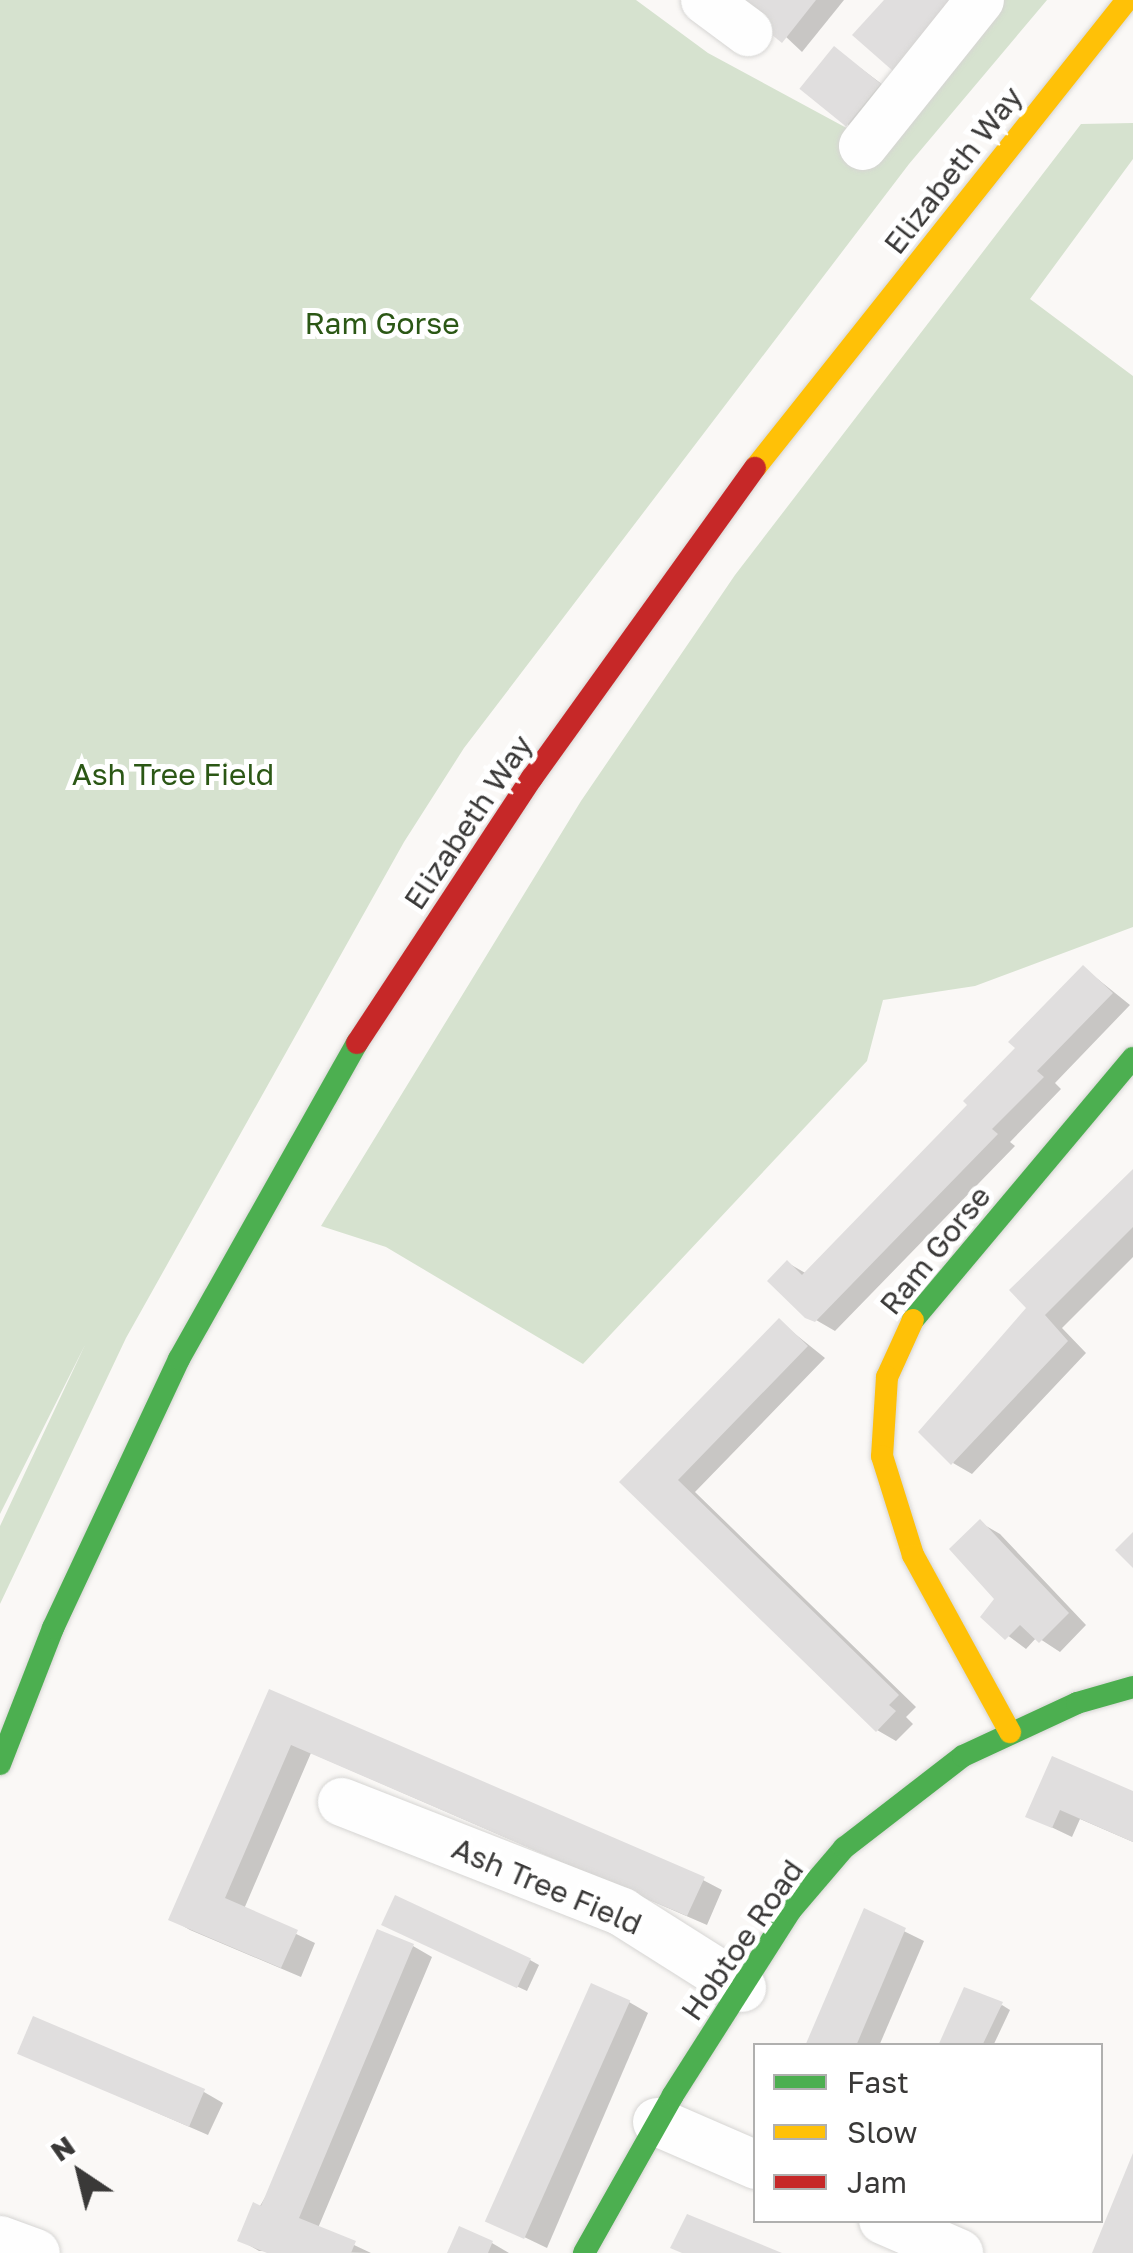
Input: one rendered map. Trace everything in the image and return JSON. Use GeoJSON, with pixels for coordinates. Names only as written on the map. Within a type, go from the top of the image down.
{"type":"FeatureCollection","features":[{"type":"Feature","properties":{"kind":"main road","name":"Elizabeth Way"},"geometry":{"type":"LineString","coordinates":[[0,1764],[53,1628],[179,1359],[344,1063],[532,778],[736,492],[1127,7]]}},
{"type":"Feature","properties":{"kind":"main road","name":"Ram Gorse"},"geometry":{"type":"LineString","coordinates":[[1010,1732],[913,1555],[882,1456],[887,1377],[904,1331],[1133,1058]]}},
{"type":"Feature","properties":{"kind":"main road","name":"Hobtoe Road"},"geometry":{"type":"LineString","coordinates":[[584,2253],[657,2122],[792,1910],[844,1848],[962,1756],[1010,1732],[1133,1687]]}},
{"type":"Feature","properties":{"kind":"street"},"geometry":{"type":"LineString","coordinates":[[705,0],[748,32]]}},
{"type":"Feature","properties":{"kind":"street"},"geometry":{"type":"LineString","coordinates":[[864,146],[980,0]]}},
{"type":"Feature","properties":{"kind":"street","name":"Ash Tree Field"},"geometry":{"type":"LineString","coordinates":[[342,1802],[622,1912],[742,1988]]}},
{"type":"Feature","properties":{"kind":"street"},"geometry":{"type":"LineString","coordinates":[[657,2122],[753,2164]]}},
{"type":"Feature","properties":{"kind":"street"},"geometry":{"type":"LineString","coordinates":[[891,2223],[958,2253]]}},
{"type":"Feature","properties":{"kind":"street"},"geometry":{"type":"LineString","coordinates":[[0,2240],[36,2253]]}},
{"type":"Feature","properties":{"kind":"green space","name":"Ram Gorse"},"geometry":{"type":"Polygon","coordinates":[[[0,0],[636,0],[708,53],[878,145],[995,0],[1047,0],[909,164],[464,748],[404,842],[126,1338],[0,1604],[0,1526],[85,1345],[0,1514],[0,0]]]}},
{"type":"Feature","properties":{"kind":"green space"},"geometry":{"type":"Polygon","coordinates":[[[1133,123],[1133,159],[1030,299],[1133,376],[1133,927],[975,986],[883,1000],[867,1061],[583,1364],[386,1247],[321,1226],[581,801],[735,575],[1081,124],[1133,123]]]}},
{"type":"Feature","properties":{"kind":"building"},"geometry":{"type":"Polygon","coordinates":[[[744,0],[816,0],[782,43],[738,7],[744,0]]]}},
{"type":"Feature","properties":{"kind":"building"},"geometry":{"type":"Polygon","coordinates":[[[884,0],[956,0],[893,71],[852,35],[884,0]]]}},
{"type":"Feature","properties":{"kind":"building"},"geometry":{"type":"Polygon","coordinates":[[[834,46],[881,84],[846,127],[799,89],[834,46]]]}},
{"type":"Feature","properties":{"kind":"building"},"geometry":{"type":"Polygon","coordinates":[[[1083,965],[1113,993],[1037,1071],[1044,1077],[992,1129],[998,1134],[815,1322],[805,1318],[767,1281],[787,1260],[802,1275],[967,1105],[963,1101],[1015,1048],[1008,1042],[1083,965]]]}},
{"type":"Feature","properties":{"kind":"building"},"geometry":{"type":"Polygon","coordinates":[[[1133,1169],[1133,1227],[1045,1315],[1068,1341],[951,1465],[918,1432],[1026,1308],[1009,1290],[1133,1169]]]}},
{"type":"Feature","properties":{"kind":"building"},"geometry":{"type":"Polygon","coordinates":[[[779,1318],[808,1346],[678,1480],[899,1695],[889,1705],[896,1711],[876,1732],[619,1482],[779,1318]]]}},
{"type":"Feature","properties":{"kind":"building"},"geometry":{"type":"Polygon","coordinates":[[[980,1519],[1069,1613],[1039,1643],[1020,1625],[1005,1640],[980,1617],[994,1599],[949,1549],[980,1519]]]}},
{"type":"Feature","properties":{"kind":"building"},"geometry":{"type":"Polygon","coordinates":[[[1133,1532],[1133,1568],[1115,1550],[1133,1532]]]}},
{"type":"Feature","properties":{"kind":"building"},"geometry":{"type":"Polygon","coordinates":[[[269,1689],[705,1877],[687,1916],[291,1745],[225,1898],[298,1930],[281,1968],[168,1920],[269,1689]]]}},
{"type":"Feature","properties":{"kind":"building"},"geometry":{"type":"Polygon","coordinates":[[[1052,1756],[1133,1791],[1133,1842],[1060,1810],[1052,1828],[1025,1817],[1052,1756]]]}},
{"type":"Feature","properties":{"kind":"building"},"geometry":{"type":"Polygon","coordinates":[[[395,1895],[531,1958],[517,1988],[381,1925],[395,1895]]]}},
{"type":"Feature","properties":{"kind":"building"},"geometry":{"type":"Polygon","coordinates":[[[864,1908],[906,1928],[857,2043],[806,2043],[864,1908]]]}},
{"type":"Feature","properties":{"kind":"building"},"geometry":{"type":"Polygon","coordinates":[[[377,1929],[414,1944],[299,2218],[356,2241],[351,2253],[267,2253],[237,2241],[253,2202],[261,2206],[377,1929]]]}},
{"type":"Feature","properties":{"kind":"building"},"geometry":{"type":"Polygon","coordinates":[[[591,1983],[630,2000],[524,2239],[485,2221],[591,1983]]]}},
{"type":"Feature","properties":{"kind":"building"},"geometry":{"type":"Polygon","coordinates":[[[964,1987],[1003,2002],[983,2043],[939,2043],[964,1987]]]}},
{"type":"Feature","properties":{"kind":"building"},"geometry":{"type":"Polygon","coordinates":[[[33,2016],[205,2089],[189,2127],[17,2054],[33,2016]]]}},
{"type":"Feature","properties":{"kind":"building"},"geometry":{"type":"Polygon","coordinates":[[[1133,2153],[1133,2253],[1092,2253],[1133,2153]]]}},
{"type":"Feature","properties":{"kind":"building"},"geometry":{"type":"Polygon","coordinates":[[[687,2214],[782,2253],[682,2253],[670,2248],[687,2214]]]}},
{"type":"Feature","properties":{"kind":"building"},"geometry":{"type":"Polygon","coordinates":[[[459,2226],[493,2241],[488,2253],[447,2253],[459,2226]]]}},
{"type":"Feature","properties":{"kind":"traffic: fast"},"geometry":{"type":"LineString","coordinates":[[0,1764],[53,1628],[179,1359],[357,1043]]}},
{"type":"Feature","properties":{"kind":"traffic: fast"},"geometry":{"type":"LineString","coordinates":[[913,1320],[1133,1058]]}},
{"type":"Feature","properties":{"kind":"traffic: fast"},"geometry":{"type":"LineString","coordinates":[[584,2253],[673,2095],[791,1910],[844,1848],[963,1756],[1077,1703],[1133,1687]]}},
{"type":"Feature","properties":{"kind":"traffic: slow"},"geometry":{"type":"LineString","coordinates":[[755,468],[1127,0]]}},
{"type":"Feature","properties":{"kind":"traffic: slow"},"geometry":{"type":"LineString","coordinates":[[913,1320],[887,1377],[882,1456],[913,1555],[1010,1732]]}},
{"type":"Feature","properties":{"kind":"traffic: jam"},"geometry":{"type":"LineString","coordinates":[[357,1043],[532,778],[755,468]]}}]}
